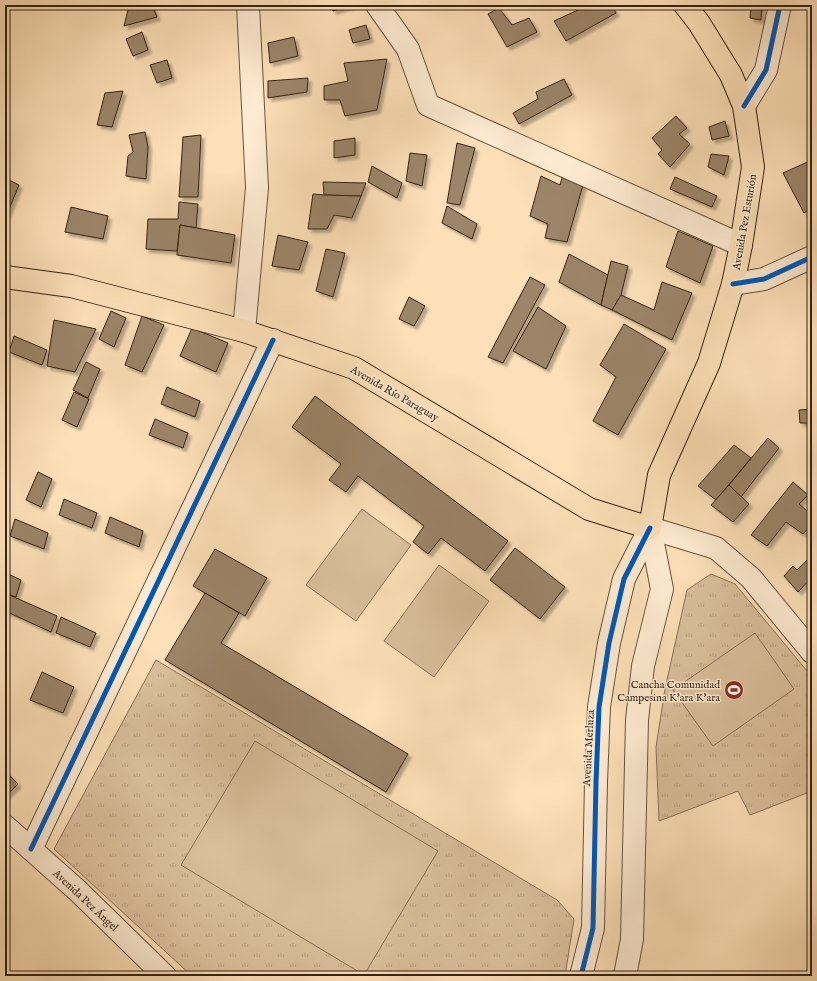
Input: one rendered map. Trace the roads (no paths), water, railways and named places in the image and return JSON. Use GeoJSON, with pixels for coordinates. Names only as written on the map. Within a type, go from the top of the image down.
{"type":"FeatureCollection","features":[{"type":"Feature","properties":{"kind":"main road"},"geometry":{"type":"LineString","coordinates":[[685,5],[700,23],[731,75],[744,106]]}},
{"type":"Feature","properties":{"kind":"main road","name":"Avenida Pez Esturión"},"geometry":{"type":"LineString","coordinates":[[650,528],[659,475],[709,363],[733,284],[741,245],[753,167],[744,106]]}},
{"type":"Feature","properties":{"kind":"main road","name":"Avenida Río Paraguay"},"geometry":{"type":"LineString","coordinates":[[5,277],[71,286],[244,331],[354,368],[589,509],[650,528]]}},
{"type":"Feature","properties":{"kind":"street"},"geometry":{"type":"LineString","coordinates":[[244,331],[257,188],[248,5]]}},
{"type":"Feature","properties":{"kind":"street"},"geometry":{"type":"LineString","coordinates":[[377,5],[408,49],[428,105],[741,245]]}},
{"type":"Feature","properties":{"kind":"street"},"geometry":{"type":"LineString","coordinates":[[744,106],[766,70],[780,5]]}},
{"type":"Feature","properties":{"kind":"street"},"geometry":{"type":"LineString","coordinates":[[733,284],[764,279],[812,257]]}},
{"type":"Feature","properties":{"kind":"street"},"geometry":{"type":"LineString","coordinates":[[31,849],[274,340]]}},
{"type":"Feature","properties":{"kind":"street"},"geometry":{"type":"LineString","coordinates":[[625,976],[632,939],[636,720],[643,666],[662,589],[650,528],[716,548],[751,578],[812,652]]}},
{"type":"Feature","properties":{"kind":"street","name":"Avenida Merluza"},"geometry":{"type":"LineString","coordinates":[[581,976],[593,928],[599,707],[607,658],[624,579],[650,528]]}},
{"type":"Feature","properties":{"kind":"street","name":"Avenida Pez Ángel"},"geometry":{"type":"LineString","coordinates":[[5,826],[78,891],[165,976]]}},
{"type":"Feature","properties":{"kind":"place","name":"Cancha Comunidad Campesina K'ara K'ara"},"geometry":{"type":"Point","coordinates":[734,690]}}]}
